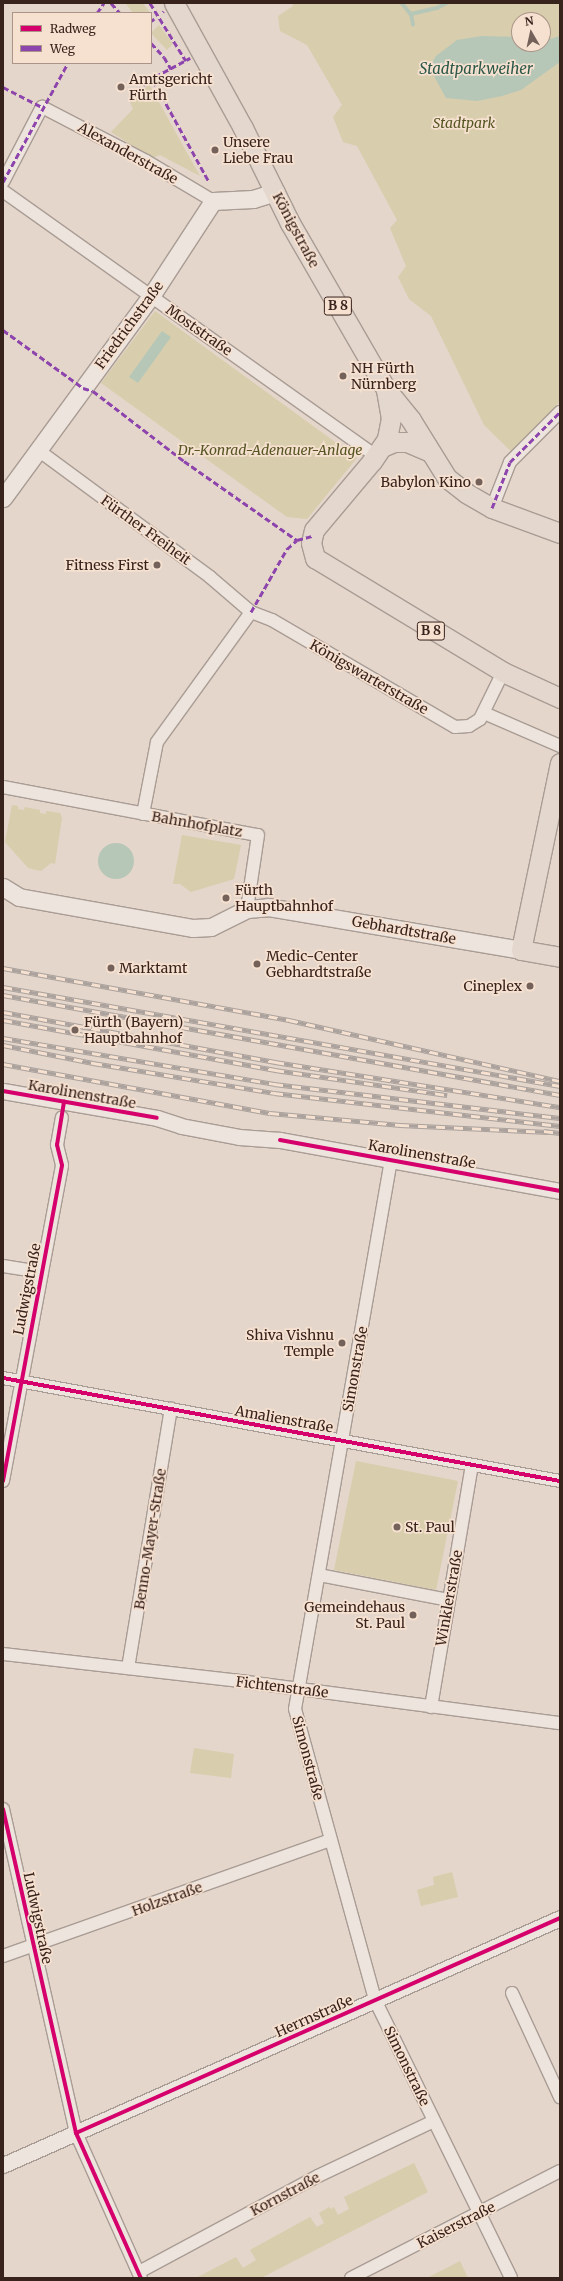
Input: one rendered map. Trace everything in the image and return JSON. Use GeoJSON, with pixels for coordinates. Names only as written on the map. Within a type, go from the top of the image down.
{"type":"FeatureCollection","features":[{"type":"Feature","properties":{"kind":"main road","name":"Königstraße"},"geometry":{"type":"LineString","coordinates":[[174,3],[276,192],[290,223],[386,389],[411,420],[428,451]]}},
{"type":"Feature","properties":{"kind":"main road"},"geometry":{"type":"LineString","coordinates":[[213,201],[253,199],[276,192]]}},
{"type":"Feature","properties":{"kind":"main road","name":"Friedrichstraße"},"geometry":{"type":"LineString","coordinates":[[3,498],[151,296],[213,201]]}},
{"type":"Feature","properties":{"kind":"main road","name":"B 8"},"geometry":{"type":"LineString","coordinates":[[386,389],[391,418],[387,439],[379,451],[317,525],[312,543],[322,564],[503,672],[560,698]]}},
{"type":"Feature","properties":{"kind":"main road"},"geometry":{"type":"LineString","coordinates":[[379,451],[394,442],[407,442],[428,451]]}},
{"type":"Feature","properties":{"kind":"main road","name":"B 8"},"geometry":{"type":"LineString","coordinates":[[428,451],[447,478],[466,493],[492,508],[560,533]]}},
{"type":"Feature","properties":{"kind":"main road"},"geometry":{"type":"LineString","coordinates":[[522,950],[560,763]]}},
{"type":"Feature","properties":{"kind":"main road"},"geometry":{"type":"LineString","coordinates":[[3,887],[19,897],[193,928],[211,927],[247,909]]}},
{"type":"Feature","properties":{"kind":"main road","name":"Gebhardtstraße"},"geometry":{"type":"LineString","coordinates":[[247,909],[268,907],[560,957]]}},
{"type":"Feature","properties":{"kind":"street","name":"Alexanderstraße"},"geometry":{"type":"LineString","coordinates":[[3,182],[42,107],[146,161],[213,201]]}},
{"type":"Feature","properties":{"kind":"street","name":"Moststraße"},"geometry":{"type":"LineString","coordinates":[[3,191],[151,296],[379,451]]}},
{"type":"Feature","properties":{"kind":"street"},"geometry":{"type":"LineString","coordinates":[[492,508],[510,462],[560,412]]}},
{"type":"Feature","properties":{"kind":"street","name":"Fürther Freiheit"},"geometry":{"type":"LineString","coordinates":[[38,450],[210,577],[251,612]]}},
{"type":"Feature","properties":{"kind":"street"},"geometry":{"type":"LineString","coordinates":[[144,814],[157,742],[251,612]]}},
{"type":"Feature","properties":{"kind":"street","name":"Königswarterstraße"},"geometry":{"type":"LineString","coordinates":[[251,612],[272,620],[455,727],[470,726],[484,713],[503,672]]}},
{"type":"Feature","properties":{"kind":"street"},"geometry":{"type":"LineString","coordinates":[[484,713],[560,746]]}},
{"type":"Feature","properties":{"kind":"street","name":"Bahnhofplatz"},"geometry":{"type":"LineString","coordinates":[[3,787],[258,835],[247,909]]}},
{"type":"Feature","properties":{"kind":"street","name":"Karolinenstraße"},"geometry":{"type":"LineString","coordinates":[[3,1091],[157,1118],[181,1126],[239,1137],[280,1140],[560,1191]]}},
{"type":"Feature","properties":{"kind":"street","name":"Ludwigstraße"},"geometry":{"type":"LineString","coordinates":[[3,1481],[62,1164],[57,1145],[62,1117]]}},
{"type":"Feature","properties":{"kind":"street","name":"Simonstraße"},"geometry":{"type":"LineString","coordinates":[[391,1160],[343,1441],[298,1688],[296,1709],[330,1840],[375,2000],[511,2278]]}},
{"type":"Feature","properties":{"kind":"street"},"geometry":{"type":"LineString","coordinates":[[3,1266],[41,1272]]}},
{"type":"Feature","properties":{"kind":"street","name":"Amalienstraße"},"geometry":{"type":"LineString","coordinates":[[3,1378],[560,1482]]}},
{"type":"Feature","properties":{"kind":"street","name":"Benno-Mayer-Straße"},"geometry":{"type":"LineString","coordinates":[[128,1668],[171,1409]]}},
{"type":"Feature","properties":{"kind":"street","name":"Winklerstraße"},"geometry":{"type":"LineString","coordinates":[[431,1707],[472,1465]]}},
{"type":"Feature","properties":{"kind":"street"},"geometry":{"type":"LineString","coordinates":[[319,1575],[449,1600]]}},
{"type":"Feature","properties":{"kind":"street","name":"Fichtenstraße"},"geometry":{"type":"LineString","coordinates":[[3,1654],[298,1688],[431,1707],[560,1723]]}},
{"type":"Feature","properties":{"kind":"street","name":"Ludwigstraße"},"geometry":{"type":"LineString","coordinates":[[3,1809],[76,2133],[140,2275]]}},
{"type":"Feature","properties":{"kind":"street","name":"Holzstraße"},"geometry":{"type":"LineString","coordinates":[[3,1956],[330,1840]]}},
{"type":"Feature","properties":{"kind":"street","name":"Herrnstraße"},"geometry":{"type":"LineString","coordinates":[[3,2165],[560,1918]]}},
{"type":"Feature","properties":{"kind":"street"},"geometry":{"type":"LineString","coordinates":[[512,1993],[560,2097]]}},
{"type":"Feature","properties":{"kind":"street","name":"Kornstraße"},"geometry":{"type":"LineString","coordinates":[[140,2275],[318,2176],[434,2121]]}},
{"type":"Feature","properties":{"kind":"street","name":"Kaiserstraße"},"geometry":{"type":"LineString","coordinates":[[351,2278],[560,2171]]}},
{"type":"Feature","properties":{"kind":"green space"},"geometry":{"type":"Polygon","coordinates":[[[143,3],[149,12],[132,12],[126,4],[143,3]]]}},
{"type":"Feature","properties":{"kind":"green space","name":"Stadtpark"},"geometry":{"type":"Polygon","coordinates":[[[292,3],[560,3],[560,401],[515,455],[484,425],[431,316],[409,299],[398,277],[406,266],[390,228],[397,220],[357,146],[343,142],[333,117],[342,105],[307,45],[280,31],[278,16],[293,6],[292,3]]]}},
{"type":"Feature","properties":{"kind":"green space"},"geometry":{"type":"Polygon","coordinates":[[[159,25],[173,44],[167,50],[152,34],[152,32],[159,25]]]}},
{"type":"Feature","properties":{"kind":"green space"},"geometry":{"type":"Polygon","coordinates":[[[149,84],[200,176],[160,155],[152,158],[111,132],[133,109],[130,102],[149,84]]]}},
{"type":"Feature","properties":{"kind":"green space","name":"Dr.-Konrad-Adenauer-Anlage"},"geometry":{"type":"Polygon","coordinates":[[[155,311],[357,458],[307,519],[287,517],[101,383],[155,311]]]}},
{"type":"Feature","properties":{"kind":"green space"},"geometry":{"type":"Polygon","coordinates":[[[12,805],[18,806],[18,809],[24,810],[25,807],[40,810],[40,813],[46,814],[46,811],[60,813],[62,818],[55,864],[51,863],[41,871],[28,868],[5,842],[12,805]]]}},
{"type":"Feature","properties":{"kind":"green space"},"geometry":{"type":"Polygon","coordinates":[[[182,835],[241,845],[234,879],[191,892],[180,884],[173,884],[182,835]]]}},
{"type":"Feature","properties":{"kind":"green space"},"geometry":{"type":"Polygon","coordinates":[[[356,1461],[458,1481],[436,1590],[334,1570],[356,1461]]]}},
{"type":"Feature","properties":{"kind":"green space"},"geometry":{"type":"Polygon","coordinates":[[[194,1748],[234,1754],[231,1778],[190,1773],[194,1748]]]}},
{"type":"Feature","properties":{"kind":"green space"},"geometry":{"type":"Polygon","coordinates":[[[452,1872],[458,1897],[421,1906],[417,1890],[434,1885],[433,1877],[452,1872]]]}},
{"type":"Feature","properties":{"kind":"green space"},"geometry":{"type":"Polygon","coordinates":[[[414,2163],[428,2192],[261,2278],[196,2278],[236,2257],[243,2268],[256,2260],[250,2250],[310,2217],[317,2227],[324,2223],[319,2213],[329,2207],[331,2209],[334,2207],[338,2215],[349,2209],[344,2197],[414,2163]]]}},
{"type":"Feature","properties":{"kind":"green space"},"geometry":{"type":"Polygon","coordinates":[[[460,2261],[468,2278],[427,2278],[460,2261]]]}},
{"type":"Feature","properties":{"kind":"water","name":"Stadtparkweiher"},"geometry":{"type":"Polygon","coordinates":[[[482,36],[511,37],[511,52],[551,52],[551,39],[560,36],[560,62],[521,90],[502,96],[477,101],[446,98],[429,67],[436,56],[457,40],[482,36]]]}},
{"type":"Feature","properties":{"kind":"water"},"geometry":{"type":"Polygon","coordinates":[[[162,331],[171,337],[138,383],[129,377],[162,331]]]}},
{"type":"Feature","properties":{"kind":"water"},"geometry":{"type":"Polygon","coordinates":[[[116,843],[129,848],[134,861],[129,874],[116,879],[103,874],[98,861],[103,848],[116,843]]]}},
{"type":"Feature","properties":{"kind":"waterway"},"geometry":{"type":"LineString","coordinates":[[402,3],[411,14]]}},
{"type":"Feature","properties":{"kind":"waterway"},"geometry":{"type":"LineString","coordinates":[[413,25],[411,14],[437,8],[447,3]]}},
{"type":"Feature","properties":{"kind":"railway"},"geometry":{"type":"LineString","coordinates":[[3,968],[289,1020],[560,1081]]}},
{"type":"Feature","properties":{"kind":"railway"},"geometry":{"type":"LineString","coordinates":[[3,987],[560,1086]]}},
{"type":"Feature","properties":{"kind":"railway"},"geometry":{"type":"LineString","coordinates":[[3,995],[560,1095]]}},
{"type":"Feature","properties":{"kind":"railway"},"geometry":{"type":"LineString","coordinates":[[3,1012],[275,1062],[560,1107]]}},
{"type":"Feature","properties":{"kind":"railway"},"geometry":{"type":"LineString","coordinates":[[3,1020],[275,1070],[447,1095]]}},
{"type":"Feature","properties":{"kind":"railway"},"geometry":{"type":"LineString","coordinates":[[3,1038],[274,1084],[560,1118]]}},
{"type":"Feature","properties":{"kind":"railway"},"geometry":{"type":"LineString","coordinates":[[3,1045],[93,1063],[274,1093],[560,1126]]}},
{"type":"Feature","properties":{"kind":"railway"},"geometry":{"type":"LineString","coordinates":[[3,1064],[270,1113],[400,1125],[549,1132]]}},
{"type":"Feature","properties":{"kind":"railway"},"geometry":{"type":"LineString","coordinates":[[544,1131],[560,1133]]}},
{"type":"Feature","properties":{"kind":"marked path"},"geometry":{"type":"LineString","coordinates":[[98,12],[104,3]]}},
{"type":"Feature","properties":{"kind":"marked path"},"geometry":{"type":"LineString","coordinates":[[111,3],[119,12]]}},
{"type":"Feature","properties":{"kind":"marked path"},"geometry":{"type":"LineString","coordinates":[[150,3],[186,61]]}},
{"type":"Feature","properties":{"kind":"marked path"},"geometry":{"type":"LineString","coordinates":[[152,44],[164,57],[171,69]]}},
{"type":"Feature","properties":{"kind":"marked path"},"geometry":{"type":"LineString","coordinates":[[137,92],[147,81],[190,58]]}},
{"type":"Feature","properties":{"kind":"marked path"},"geometry":{"type":"LineString","coordinates":[[3,182],[67,64]]}},
{"type":"Feature","properties":{"kind":"marked path"},"geometry":{"type":"LineString","coordinates":[[153,80],[209,182]]}},
{"type":"Feature","properties":{"kind":"marked path"},"geometry":{"type":"LineString","coordinates":[[3,87],[42,107]]}},
{"type":"Feature","properties":{"kind":"marked path"},"geometry":{"type":"LineString","coordinates":[[3,330],[83,388],[93,391],[184,461],[297,540]]}},
{"type":"Feature","properties":{"kind":"marked path"},"geometry":{"type":"LineString","coordinates":[[492,508],[510,462],[560,412]]}},
{"type":"Feature","properties":{"kind":"marked path"},"geometry":{"type":"LineString","coordinates":[[251,612],[287,549],[297,540],[312,536]]}},
{"type":"Feature","properties":{"kind":"cycle path"},"geometry":{"type":"LineString","coordinates":[[3,1091],[157,1118]]}},
{"type":"Feature","properties":{"kind":"cycle path"},"geometry":{"type":"LineString","coordinates":[[3,1481],[62,1165],[57,1145],[64,1102]]}},
{"type":"Feature","properties":{"kind":"cycle path"},"geometry":{"type":"LineString","coordinates":[[280,1140],[560,1191]]}},
{"type":"Feature","properties":{"kind":"cycle path"},"geometry":{"type":"LineString","coordinates":[[3,1378],[560,1481]]}},
{"type":"Feature","properties":{"kind":"cycle path"},"geometry":{"type":"LineString","coordinates":[[3,1809],[76,2133],[141,2278]]}},
{"type":"Feature","properties":{"kind":"cycle path"},"geometry":{"type":"LineString","coordinates":[[76,2133],[560,1918]]}},
{"type":"Feature","properties":{"kind":"place","name":"Amtsgericht Fürth"},"geometry":{"type":"Point","coordinates":[121,87]}},
{"type":"Feature","properties":{"kind":"place","name":"Unsere Liebe Frau"},"geometry":{"type":"Point","coordinates":[215,150]}},
{"type":"Feature","properties":{"kind":"place","name":"NH Fürth Nürnberg"},"geometry":{"type":"Point","coordinates":[343,376]}},
{"type":"Feature","properties":{"kind":"place","name":"Babylon Kino"},"geometry":{"type":"Point","coordinates":[479,482]}},
{"type":"Feature","properties":{"kind":"place","name":"Fitness First"},"geometry":{"type":"Point","coordinates":[157,565]}},
{"type":"Feature","properties":{"kind":"place","name":"Fürth Hauptbahnhof"},"geometry":{"type":"Point","coordinates":[226,898]}},
{"type":"Feature","properties":{"kind":"place","name":"Medic-Center Gebhardtstraße"},"geometry":{"type":"Point","coordinates":[257,964]}},
{"type":"Feature","properties":{"kind":"place","name":"Marktamt"},"geometry":{"type":"Point","coordinates":[111,968]}},
{"type":"Feature","properties":{"kind":"place","name":"Cineplex"},"geometry":{"type":"Point","coordinates":[530,986]}},
{"type":"Feature","properties":{"kind":"place","name":"Fürth (Bayern) Hauptbahnhof"},"geometry":{"type":"Point","coordinates":[75,1030]}},
{"type":"Feature","properties":{"kind":"place","name":"Shiva Vishnu Temple"},"geometry":{"type":"Point","coordinates":[342,1343]}},
{"type":"Feature","properties":{"kind":"place","name":"St. Paul"},"geometry":{"type":"Point","coordinates":[397,1527]}},
{"type":"Feature","properties":{"kind":"place","name":"Gemeindehaus St. Paul"},"geometry":{"type":"Point","coordinates":[413,1615]}}]}
